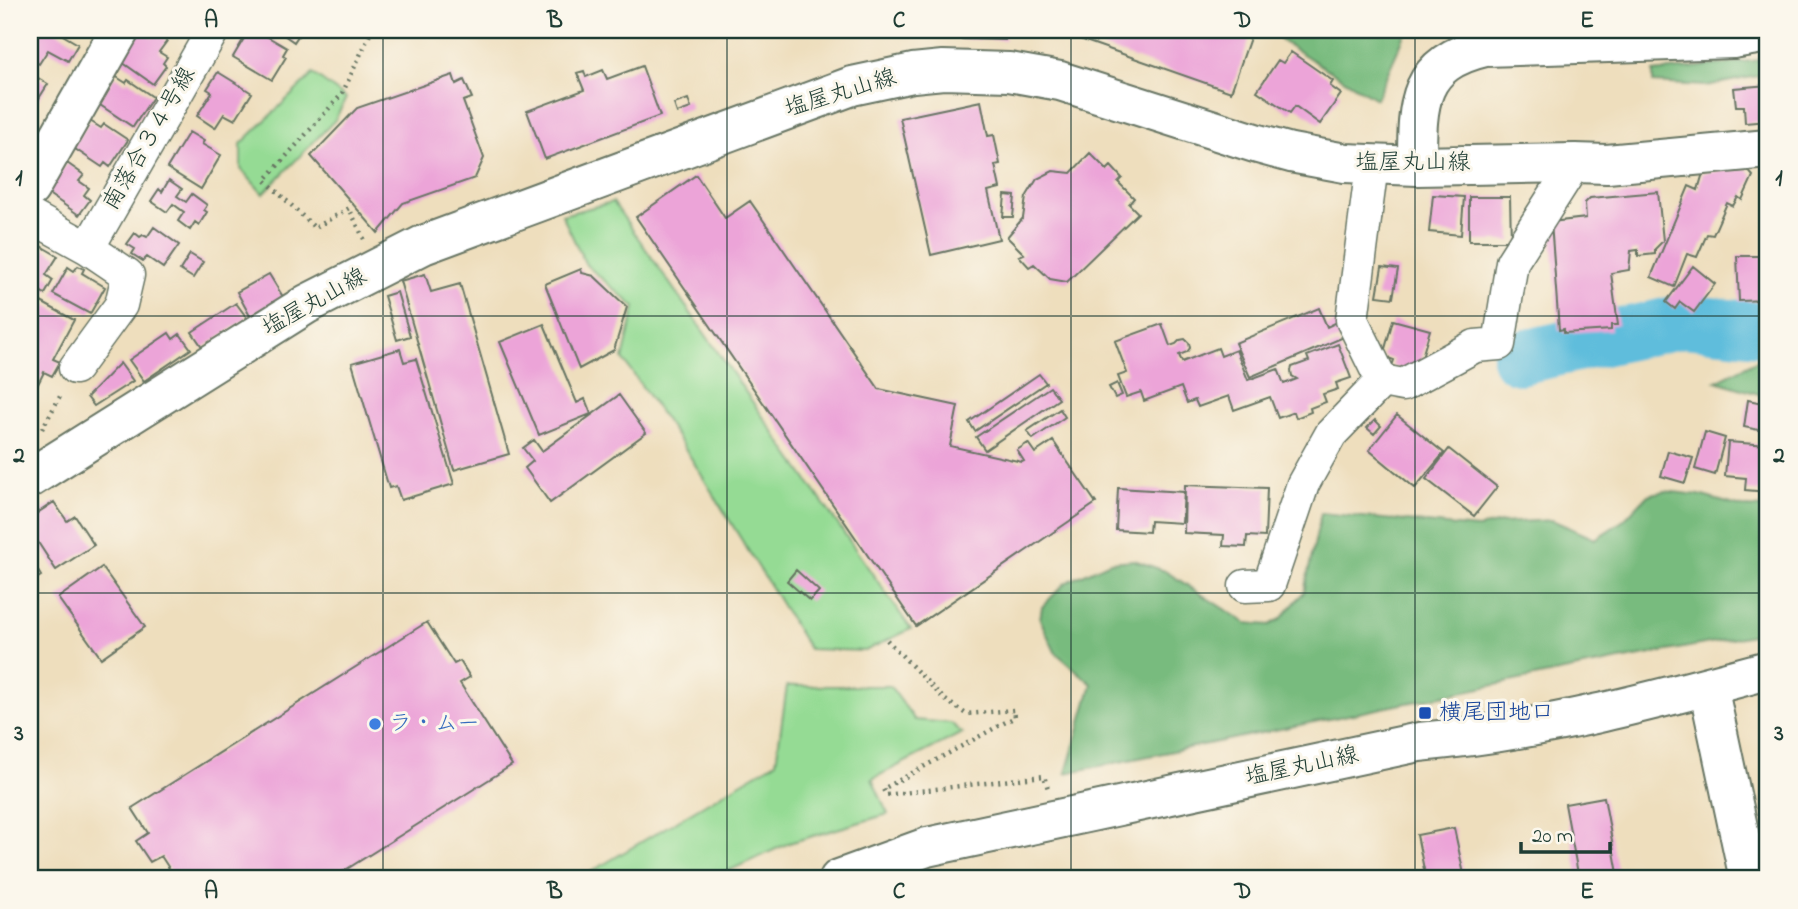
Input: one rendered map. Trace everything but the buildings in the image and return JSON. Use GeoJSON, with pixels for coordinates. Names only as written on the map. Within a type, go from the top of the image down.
{"type":"FeatureCollection","features":[{"type":"Feature","properties":{"kind":"street"},"geometry":{"type":"LineString","coordinates":[[30,188],[120,30]]}},
{"type":"Feature","properties":{"kind":"street","name":"南落合３４号線"},"geometry":{"type":"LineString","coordinates":[[88,248],[213,30]]}},
{"type":"Feature","properties":{"kind":"street"},"geometry":{"type":"LineString","coordinates":[[1416,166],[1417,124],[1424,92],[1443,64],[1463,52],[1485,47],[1733,39],[1768,33]]}},
{"type":"Feature","properties":{"kind":"street","name":"塩屋丸山線"},"geometry":{"type":"LineString","coordinates":[[30,478],[307,304],[423,244],[852,86],[882,79],[943,70],[978,69],[1032,75],[1060,81],[1291,153],[1345,163],[1416,166],[1606,164],[1768,149]]}},
{"type":"Feature","properties":{"kind":"street"},"geometry":{"type":"LineString","coordinates":[[1382,381],[1403,384],[1475,346],[1499,344],[1512,262],[1576,163]]}},
{"type":"Feature","properties":{"kind":"street"},"geometry":{"type":"LineString","coordinates":[[1372,165],[1352,320],[1382,381]]}},
{"type":"Feature","properties":{"kind":"street"},"geometry":{"type":"LineString","coordinates":[[30,216],[88,248],[128,275],[121,305],[75,368]]}},
{"type":"Feature","properties":{"kind":"street"},"geometry":{"type":"LineString","coordinates":[[1245,586],[1269,585],[1303,484],[1331,434],[1382,381]]}},
{"type":"Feature","properties":{"kind":"street","name":"塩屋丸山線"},"geometry":{"type":"LineString","coordinates":[[839,879],[927,846],[1419,743],[1464,738],[1627,708],[1768,670]]}},
{"type":"Feature","properties":{"kind":"street"},"geometry":{"type":"LineString","coordinates":[[1708,686],[1749,879]]}},
{"type":"Feature","properties":{"kind":"path"},"geometry":{"type":"LineString","coordinates":[[365,240],[349,208],[315,228],[265,180],[342,93],[372,30]]}},
{"type":"Feature","properties":{"kind":"path"},"geometry":{"type":"LineString","coordinates":[[38,437],[75,368]]}},
{"type":"Feature","properties":{"kind":"path"},"geometry":{"type":"LineString","coordinates":[[887,640],[944,699],[966,714],[1014,710],[1015,717],[883,789],[886,795],[1044,776],[1048,790]]}},
{"type":"Feature","properties":{"kind":"green space"},"geometry":{"type":"Polygon","coordinates":[[[1281,30],[1407,30],[1376,99],[1280,40],[1281,30]]]}},
{"type":"Feature","properties":{"kind":"green space"},"geometry":{"type":"Polygon","coordinates":[[[1768,59],[1768,74],[1706,86],[1653,83],[1653,72],[1768,59]]]}},
{"type":"Feature","properties":{"kind":"green space"},"geometry":{"type":"Polygon","coordinates":[[[313,74],[346,98],[335,120],[263,194],[241,169],[241,144],[313,74]]]}},
{"type":"Feature","properties":{"kind":"green space"},"geometry":{"type":"Polygon","coordinates":[[[613,202],[911,629],[865,651],[809,649],[686,450],[623,359],[635,307],[586,265],[562,215],[613,202]]]}},
{"type":"Feature","properties":{"kind":"green space"},"geometry":{"type":"Polygon","coordinates":[[[1768,355],[1768,397],[1716,381],[1768,355]]]}},
{"type":"Feature","properties":{"kind":"green space"},"geometry":{"type":"Polygon","coordinates":[[[1664,491],[1699,495],[1742,507],[1768,508],[1768,632],[1583,667],[1066,773],[1092,684],[1055,652],[1040,619],[1042,607],[1065,583],[1110,562],[1134,560],[1165,571],[1246,623],[1270,625],[1281,619],[1304,592],[1321,513],[1478,528],[1501,523],[1552,520],[1595,539],[1624,520],[1648,495],[1664,491]]]}},
{"type":"Feature","properties":{"kind":"green space"},"geometry":{"type":"Polygon","coordinates":[[[787,686],[890,686],[915,720],[951,723],[962,733],[872,779],[888,814],[789,843],[711,879],[579,879],[776,762],[787,686]]]}},
{"type":"Feature","properties":{"kind":"waterway"},"geometry":{"type":"LineString","coordinates":[[1519,358],[1683,321],[1768,330]]}},
{"type":"Feature","properties":{"kind":"place","name":"横尾団地口"},"geometry":{"type":"Point","coordinates":[1425,713]}},
{"type":"Feature","properties":{"kind":"place","name":"ラ・ムー"},"geometry":{"type":"Point","coordinates":[375,724]}}]}
